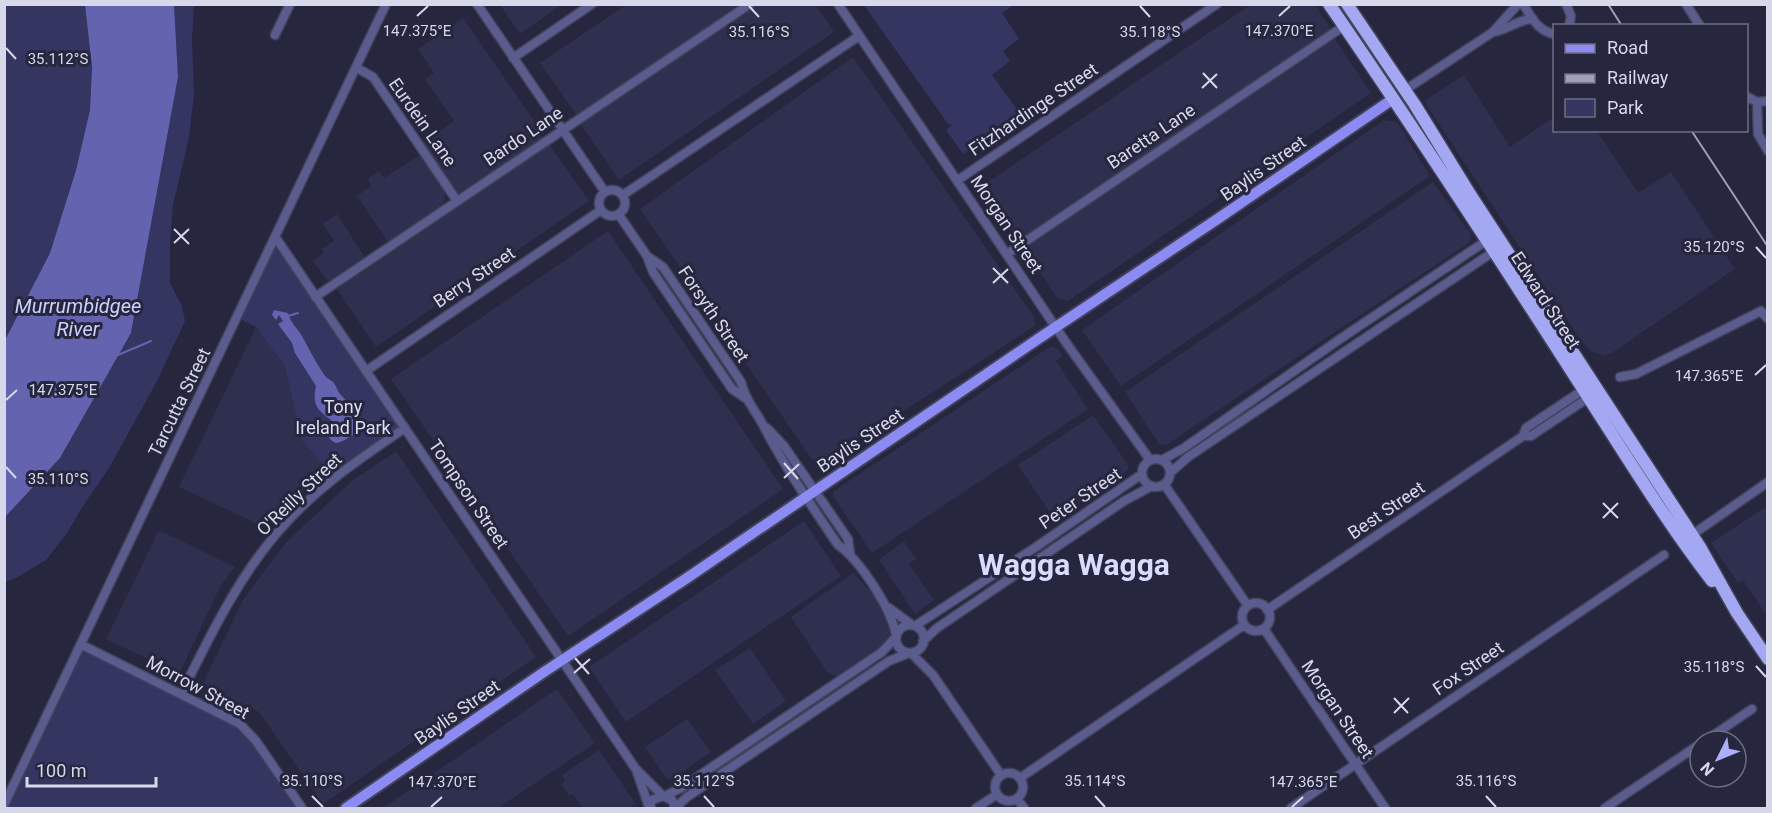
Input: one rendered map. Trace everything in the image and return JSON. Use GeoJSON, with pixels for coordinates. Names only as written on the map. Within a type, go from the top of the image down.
{"type":"FeatureCollection","features":[{"type":"Feature","properties":{"kind":"highway","name":"Edward Street"},"geometry":{"type":"LineString","coordinates":[[1329,4],[1493,252],[1591,390]]}},
{"type":"Feature","properties":{"kind":"highway","name":"Edward Street"},"geometry":{"type":"LineString","coordinates":[[1347,4],[1468,190],[1591,390],[1633,469],[1687,538],[1767,659]]}},
{"type":"Feature","properties":{"kind":"highway"},"geometry":{"type":"LineString","coordinates":[[1393,99],[1405,90]]}},
{"type":"Feature","properties":{"kind":"main road","name":"Baylis Street"},"geometry":{"type":"LineString","coordinates":[[346,808],[1393,99]]}},
{"type":"Feature","properties":{"kind":"street"},"geometry":{"type":"LineString","coordinates":[[275,36],[290,4]]}},
{"type":"Feature","properties":{"kind":"street"},"geometry":{"type":"LineString","coordinates":[[477,4],[605,192]]}},
{"type":"Feature","properties":{"kind":"street"},"geometry":{"type":"LineString","coordinates":[[513,58],[592,4]]}},
{"type":"Feature","properties":{"kind":"street","name":"Bardo Lane"},"geometry":{"type":"LineString","coordinates":[[315,297],[750,4]]}},
{"type":"Feature","properties":{"kind":"street","name":"Morgan Street"},"geometry":{"type":"LineString","coordinates":[[838,4],[1056,327],[1150,460]]}},
{"type":"Feature","properties":{"kind":"street","name":"Fitzhardinge Street"},"geometry":{"type":"LineString","coordinates":[[958,180],[1217,4]]}},
{"type":"Feature","properties":{"kind":"street"},"geometry":{"type":"LineString","coordinates":[[1405,90],[1493,32],[1518,4]]}},
{"type":"Feature","properties":{"kind":"street"},"geometry":{"type":"LineString","coordinates":[[1523,4],[1545,32],[1553,34]]}},
{"type":"Feature","properties":{"kind":"street"},"geometry":{"type":"LineString","coordinates":[[1566,4],[1571,14],[1569,24]]}},
{"type":"Feature","properties":{"kind":"street"},"geometry":{"type":"LineString","coordinates":[[1686,4],[1699,24]]}},
{"type":"Feature","properties":{"kind":"street","name":"Tarcutta Street"},"geometry":{"type":"LineString","coordinates":[[4,806],[8,789],[82,645],[386,7]]}},
{"type":"Feature","properties":{"kind":"street"},"geometry":{"type":"LineString","coordinates":[[1493,32],[1504,30],[1523,20],[1533,19]]}},
{"type":"Feature","properties":{"kind":"street","name":"Baretta Lane"},"geometry":{"type":"LineString","coordinates":[[1007,254],[1344,26]]}},
{"type":"Feature","properties":{"kind":"street"},"geometry":{"type":"LineString","coordinates":[[623,195],[859,36]]}},
{"type":"Feature","properties":{"kind":"street","name":"Eurdein Lane"},"geometry":{"type":"LineString","coordinates":[[357,68],[373,78],[457,201]]}},
{"type":"Feature","properties":{"kind":"street"},"geometry":{"type":"LineString","coordinates":[[1748,97],[1756,102],[1767,101]]}},
{"type":"Feature","properties":{"kind":"street"},"geometry":{"type":"LineString","coordinates":[[1756,102],[1758,134],[1767,151]]}},
{"type":"Feature","properties":{"kind":"street"},"geometry":{"type":"LineString","coordinates":[[613,190],[623,195],[626,203],[619,215],[608,216],[601,210],[599,202],[605,192],[613,190]]}},
{"type":"Feature","properties":{"kind":"street","name":"Berry Street"},"geometry":{"type":"LineString","coordinates":[[366,371],[601,210]]}},
{"type":"Feature","properties":{"kind":"street","name":"Forsyth Street"},"geometry":{"type":"LineString","coordinates":[[619,215],[647,256],[653,272],[732,389],[745,398],[760,421],[774,450],[810,494],[838,545],[850,553],[886,606],[902,620],[914,626]]}},
{"type":"Feature","properties":{"kind":"street","name":"Tompson Street"},"geometry":{"type":"LineString","coordinates":[[276,238],[635,768],[664,796],[672,800],[675,808]]}},
{"type":"Feature","properties":{"kind":"street"},"geometry":{"type":"LineString","coordinates":[[1164,484],[1152,486],[1145,482],[1142,474],[1143,466],[1150,460],[1162,460],[1215,426],[1486,241]]}},
{"type":"Feature","properties":{"kind":"street"},"geometry":{"type":"LineString","coordinates":[[1164,484],[1170,473],[1188,457],[1493,252]]}},
{"type":"Feature","properties":{"kind":"street"},"geometry":{"type":"LineString","coordinates":[[1426,281],[1433,292]]}},
{"type":"Feature","properties":{"kind":"street"},"geometry":{"type":"LineString","coordinates":[[1385,309],[1392,320]]}},
{"type":"Feature","properties":{"kind":"street"},"geometry":{"type":"LineString","coordinates":[[1620,376],[1636,374],[1761,311],[1767,319]]}},
{"type":"Feature","properties":{"kind":"street"},"geometry":{"type":"LineString","coordinates":[[1340,339],[1347,350]]}},
{"type":"Feature","properties":{"kind":"street"},"geometry":{"type":"LineString","coordinates":[[1300,367],[1307,377]]}},
{"type":"Feature","properties":{"kind":"street","name":"Best Street"},"geometry":{"type":"LineString","coordinates":[[1268,610],[1523,436],[1531,436],[1591,390]]}},
{"type":"Feature","properties":{"kind":"street"},"geometry":{"type":"LineString","coordinates":[[1255,398],[1262,408]]}},
{"type":"Feature","properties":{"kind":"street"},"geometry":{"type":"LineString","coordinates":[[1215,426],[1221,435]]}},
{"type":"Feature","properties":{"kind":"street","name":"O'Reilly Street"},"geometry":{"type":"LineString","coordinates":[[182,694],[234,593],[278,531],[335,477],[405,428]]}},
{"type":"Feature","properties":{"kind":"street"},"geometry":{"type":"LineString","coordinates":[[1162,460],[1168,466],[1170,473]]}},
{"type":"Feature","properties":{"kind":"street","name":"Peter Street"},"geometry":{"type":"LineString","coordinates":[[914,626],[1086,514],[1142,474]]}},
{"type":"Feature","properties":{"kind":"street"},"geometry":{"type":"LineString","coordinates":[[1687,538],[1767,482]]}},
{"type":"Feature","properties":{"kind":"street"},"geometry":{"type":"LineString","coordinates":[[1164,484],[1248,606]]}},
{"type":"Feature","properties":{"kind":"street","name":"Peter Street"},"geometry":{"type":"LineString","coordinates":[[923,642],[937,628],[1013,576],[1124,501],[1152,486]]}},
{"type":"Feature","properties":{"kind":"street"},"geometry":{"type":"LineString","coordinates":[[1086,514],[1092,523]]}},
{"type":"Feature","properties":{"kind":"street"},"geometry":{"type":"LineString","coordinates":[[1050,538],[1056,547]]}},
{"type":"Feature","properties":{"kind":"street","name":"Fox Street"},"geometry":{"type":"LineString","coordinates":[[1291,808],[1664,555]]}},
{"type":"Feature","properties":{"kind":"street"},"geometry":{"type":"LineString","coordinates":[[1006,567],[1013,576]]}},
{"type":"Feature","properties":{"kind":"street"},"geometry":{"type":"LineString","coordinates":[[969,592],[975,602]]}},
{"type":"Feature","properties":{"kind":"street"},"geometry":{"type":"LineString","coordinates":[[1256,603],[1268,610],[1270,618],[1264,629],[1251,631],[1244,625],[1242,617],[1248,606],[1256,603]]}},
{"type":"Feature","properties":{"kind":"street","name":"Forsyth Street"},"geometry":{"type":"LineString","coordinates":[[886,606],[896,636]]}},
{"type":"Feature","properties":{"kind":"street"},"geometry":{"type":"LineString","coordinates":[[1020,778],[1244,625]]}},
{"type":"Feature","properties":{"kind":"street"},"geometry":{"type":"LineString","coordinates":[[650,808],[652,800],[681,788],[882,652],[902,627],[914,626],[921,630],[925,657],[933,675],[1001,775]]}},
{"type":"Feature","properties":{"kind":"street","name":"Morgan Street"},"geometry":{"type":"LineString","coordinates":[[1264,629],[1385,808]]}},
{"type":"Feature","properties":{"kind":"street"},"geometry":{"type":"LineString","coordinates":[[896,636],[897,645],[902,650],[910,652],[933,675]]}},
{"type":"Feature","properties":{"kind":"street"},"geometry":{"type":"LineString","coordinates":[[675,808],[687,797],[889,661],[918,650],[923,642]]}},
{"type":"Feature","properties":{"kind":"street","name":"Morrow Street"},"geometry":{"type":"LineString","coordinates":[[82,645],[230,718],[249,732],[302,808]]}},
{"type":"Feature","properties":{"kind":"street"},"geometry":{"type":"LineString","coordinates":[[840,680],[847,689]]}},
{"type":"Feature","properties":{"kind":"street"},"geometry":{"type":"LineString","coordinates":[[805,704],[812,714]]}},
{"type":"Feature","properties":{"kind":"street"},"geometry":{"type":"LineString","coordinates":[[1723,729],[1752,709]]}},
{"type":"Feature","properties":{"kind":"street"},"geometry":{"type":"LineString","coordinates":[[760,735],[767,744]]}},
{"type":"Feature","properties":{"kind":"street"},"geometry":{"type":"LineString","coordinates":[[1605,808],[1688,752]]}},
{"type":"Feature","properties":{"kind":"street"},"geometry":{"type":"LineString","coordinates":[[725,759],[731,768]]}},
{"type":"Feature","properties":{"kind":"street","name":"Tompson Street"},"geometry":{"type":"LineString","coordinates":[[635,768],[650,808]]}},
{"type":"Feature","properties":{"kind":"street"},"geometry":{"type":"LineString","coordinates":[[1009,772],[1020,778],[1022,791],[1017,799],[1003,800],[996,795],[994,786],[1001,775],[1009,772]]}},
{"type":"Feature","properties":{"kind":"street"},"geometry":{"type":"LineString","coordinates":[[976,808],[996,795]]}},
{"type":"Feature","properties":{"kind":"street"},"geometry":{"type":"LineString","coordinates":[[1017,799],[1024,808]]}},
{"type":"Feature","properties":{"kind":"shaded area"},"geometry":{"type":"Polygon","coordinates":[[[757,4],[816,5],[834,32],[619,180],[580,123],[757,4]]]}},
{"type":"Feature","properties":{"kind":"shaded area"},"geometry":{"type":"Polygon","coordinates":[[[500,5],[561,5],[520,34],[500,5]]]}},
{"type":"Feature","properties":{"kind":"shaded area"},"geometry":{"type":"Polygon","coordinates":[[[626,5],[745,5],[578,117],[540,63],[626,5]]]}},
{"type":"Feature","properties":{"kind":"shaded area"},"geometry":{"type":"Polygon","coordinates":[[[1250,5],[1315,5],[1332,30],[1019,241],[982,186],[1250,5]]]}},
{"type":"Feature","properties":{"kind":"shaded area"},"geometry":{"type":"Polygon","coordinates":[[[463,18],[541,131],[542,139],[458,194],[452,189],[423,143],[454,121],[425,79],[434,73],[418,49],[463,18]]]}},
{"type":"Feature","properties":{"kind":"shaded area"},"geometry":{"type":"Polygon","coordinates":[[[1333,36],[1371,93],[1068,301],[1058,299],[1023,247],[1333,36]]]}},
{"type":"Feature","properties":{"kind":"shaded area"},"geometry":{"type":"Polygon","coordinates":[[[853,57],[1034,317],[1035,326],[817,467],[640,209],[853,57]]]}},
{"type":"Feature","properties":{"kind":"shaded area"},"geometry":{"type":"Polygon","coordinates":[[[1464,75],[1510,147],[1553,118],[1553,132],[1598,132],[1638,193],[1671,172],[1735,269],[1612,353],[1604,356],[1591,351],[1581,341],[1424,101],[1464,75]]]}},
{"type":"Feature","properties":{"kind":"shaded area"},"geometry":{"type":"Polygon","coordinates":[[[1384,120],[1397,122],[1430,176],[1121,386],[1082,330],[1384,120]]]}},
{"type":"Feature","properties":{"kind":"shaded area"},"geometry":{"type":"Polygon","coordinates":[[[549,144],[589,201],[376,347],[337,289],[549,144]]]}},
{"type":"Feature","properties":{"kind":"shaded area"},"geometry":{"type":"Polygon","coordinates":[[[421,154],[445,191],[444,204],[388,242],[357,196],[371,186],[368,179],[379,171],[384,178],[421,154]]]}},
{"type":"Feature","properties":{"kind":"shaded area"},"geometry":{"type":"Polygon","coordinates":[[[1433,182],[1471,234],[1470,242],[1166,445],[1159,444],[1125,392],[1433,182]]]}},
{"type":"Feature","properties":{"kind":"shaded area"},"geometry":{"type":"Polygon","coordinates":[[[337,214],[365,258],[329,283],[313,261],[324,253],[322,249],[334,241],[323,224],[337,214]]]}},
{"type":"Feature","properties":{"kind":"shaded area"},"geometry":{"type":"Polygon","coordinates":[[[608,231],[783,489],[568,636],[391,379],[608,231]]]}},
{"type":"Feature","properties":{"kind":"shaded area"},"geometry":{"type":"Polygon","coordinates":[[[256,327],[286,366],[302,441],[328,469],[264,527],[179,487],[256,327]]]}},
{"type":"Feature","properties":{"kind":"shaded area"},"geometry":{"type":"Polygon","coordinates":[[[1051,346],[1058,349],[1063,356],[1056,361],[1088,409],[872,553],[833,496],[834,491],[1051,346]]]}},
{"type":"Feature","properties":{"kind":"shaded area"},"geometry":{"type":"Polygon","coordinates":[[[1093,415],[1129,466],[1128,470],[1055,520],[1018,465],[1093,415]]]}},
{"type":"Feature","properties":{"kind":"shaded area"},"geometry":{"type":"Polygon","coordinates":[[[396,451],[536,657],[323,804],[259,712],[202,685],[244,598],[287,541],[353,480],[396,451]]]}},
{"type":"Feature","properties":{"kind":"shaded area"},"geometry":{"type":"Polygon","coordinates":[[[1767,506],[1767,616],[1743,580],[1738,583],[1711,543],[1767,506]]]}},
{"type":"Feature","properties":{"kind":"shaded area"},"geometry":{"type":"Polygon","coordinates":[[[804,521],[841,576],[626,722],[589,667],[804,521]]]}},
{"type":"Feature","properties":{"kind":"shaded area"},"geometry":{"type":"Polygon","coordinates":[[[159,530],[235,567],[221,585],[179,674],[106,639],[159,530]]]}},
{"type":"Feature","properties":{"kind":"shaded area"},"geometry":{"type":"Polygon","coordinates":[[[904,541],[916,559],[909,564],[934,600],[915,614],[879,560],[904,541]]]}},
{"type":"Feature","properties":{"kind":"shaded area"},"geometry":{"type":"Polygon","coordinates":[[[853,573],[885,607],[894,637],[886,646],[838,677],[827,672],[791,617],[853,573]]]}},
{"type":"Feature","properties":{"kind":"shaded area"},"geometry":{"type":"Polygon","coordinates":[[[750,648],[786,701],[753,724],[715,670],[750,648]]]}},
{"type":"Feature","properties":{"kind":"shaded area"},"geometry":{"type":"Polygon","coordinates":[[[557,689],[595,743],[498,808],[383,808],[557,689]]]}},
{"type":"Feature","properties":{"kind":"shaded area"},"geometry":{"type":"Polygon","coordinates":[[[687,719],[711,752],[672,779],[666,778],[645,747],[687,719]]]}},
{"type":"Feature","properties":{"kind":"shaded area"},"geometry":{"type":"Polygon","coordinates":[[[599,750],[636,804],[628,808],[583,808],[573,794],[569,796],[561,784],[565,781],[562,775],[599,750]]]}},
{"type":"Feature","properties":{"kind":"green space"},"geometry":{"type":"Polygon","coordinates":[[[5,5],[85,5],[92,67],[90,110],[76,170],[50,253],[5,340],[5,5]]]}},
{"type":"Feature","properties":{"kind":"green space"},"geometry":{"type":"Polygon","coordinates":[[[174,5],[194,5],[192,39],[194,95],[189,137],[173,205],[170,243],[170,283],[182,306],[185,321],[157,381],[109,468],[67,533],[46,560],[5,582],[4,517],[60,458],[131,333],[178,77],[174,5]]]}},
{"type":"Feature","properties":{"kind":"green space"},"geometry":{"type":"Polygon","coordinates":[[[864,5],[1014,5],[1002,13],[1019,39],[1003,51],[1010,61],[992,75],[1019,112],[1028,107],[1030,109],[963,154],[946,130],[952,125],[948,124],[864,5]]]}},
{"type":"Feature","properties":{"kind":"green space","name":"Tony Ireland Park"},"geometry":{"type":"Polygon","coordinates":[[[276,239],[405,428],[335,477],[302,441],[285,366],[256,327],[238,318],[276,239]]]}},
{"type":"Feature","properties":{"kind":"green space"},"geometry":{"type":"Polygon","coordinates":[[[82,645],[240,724],[302,808],[5,808],[82,645]]]}},
{"type":"Feature","properties":{"kind":"water","name":"Murrumbidgee River"},"geometry":{"type":"Polygon","coordinates":[[[85,5],[174,5],[178,77],[131,333],[60,458],[5,517],[5,340],[50,253],[76,170],[90,110],[92,67],[85,5]]]}},
{"type":"Feature","properties":{"kind":"water"},"geometry":{"type":"Polygon","coordinates":[[[274,310],[288,313],[324,374],[354,412],[355,428],[345,440],[336,443],[328,435],[331,420],[317,406],[316,386],[295,353],[292,343],[278,324],[283,321],[279,315],[276,320],[272,315],[274,310]]]}},
{"type":"Feature","properties":{"kind":"waterway"},"geometry":{"type":"LineString","coordinates":[[288,316],[298,313]]}},
{"type":"Feature","properties":{"kind":"waterway"},"geometry":{"type":"LineString","coordinates":[[118,355],[151,341]]}},
{"type":"Feature","properties":{"kind":"waterway"},"geometry":{"type":"LineString","coordinates":[[351,435],[363,429]]}},
{"type":"Feature","properties":{"kind":"railway"},"geometry":{"type":"LineString","coordinates":[[1608,4],[1621,24]]}},
{"type":"Feature","properties":{"kind":"railway"},"geometry":{"type":"LineString","coordinates":[[1692,132],[1768,247]]}},
{"type":"Feature","properties":{"kind":"district","name":"Wagga Wagga"},"geometry":{"type":"Point","coordinates":[1074,564]}}]}
